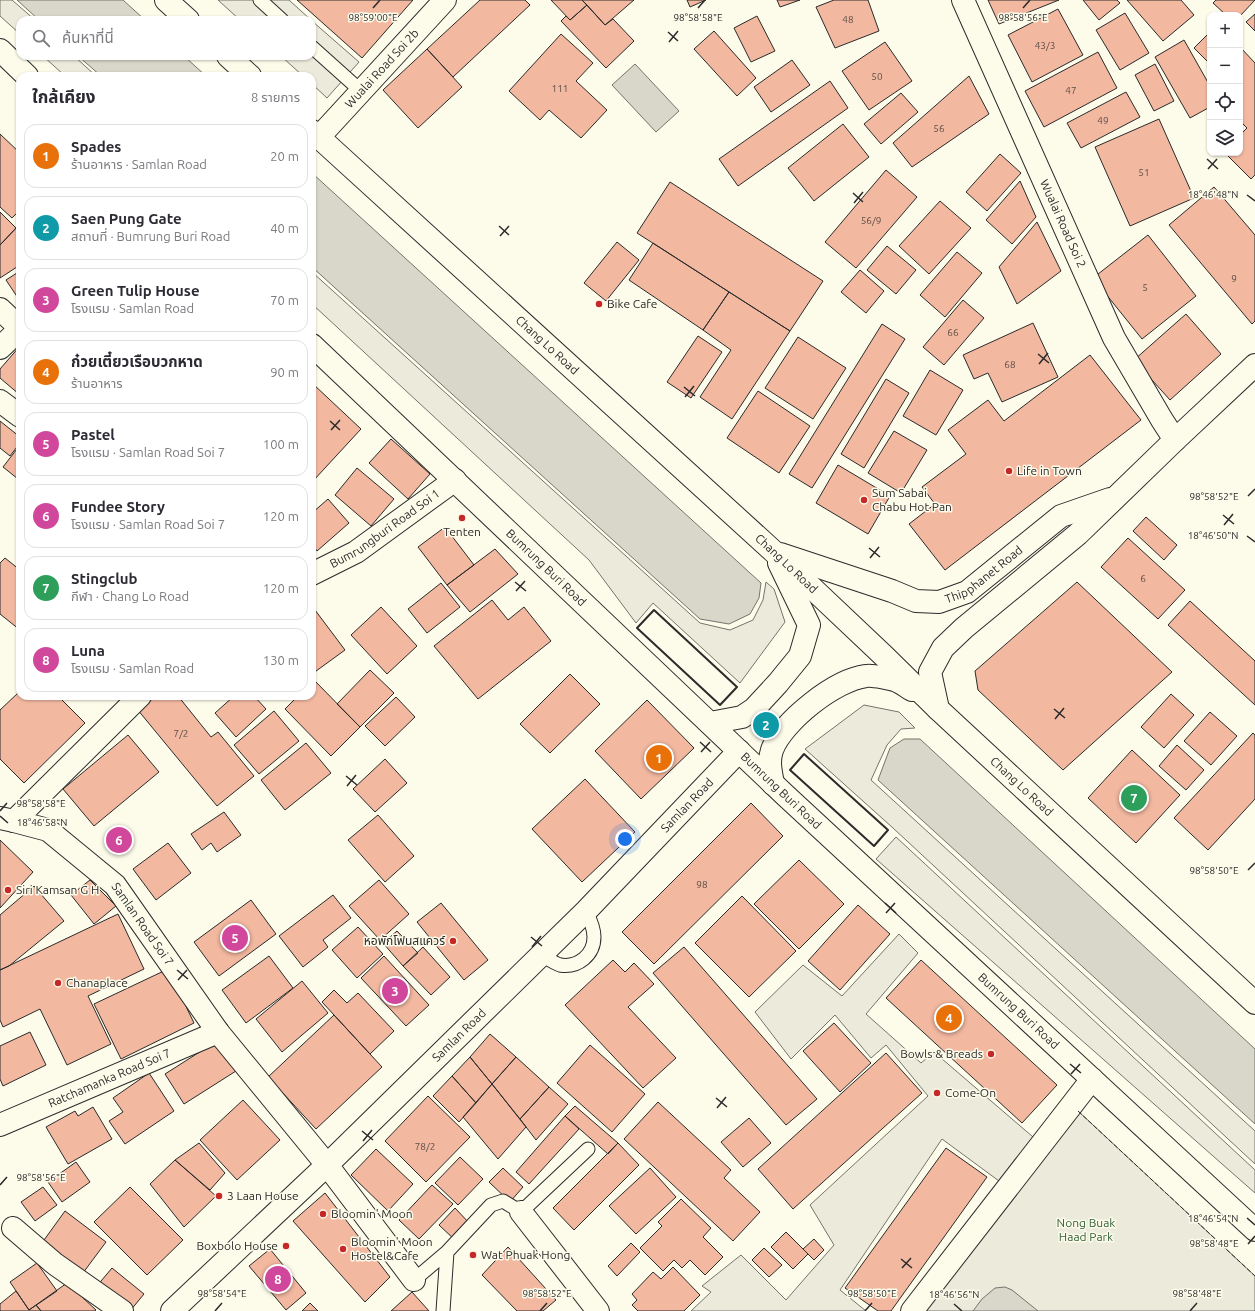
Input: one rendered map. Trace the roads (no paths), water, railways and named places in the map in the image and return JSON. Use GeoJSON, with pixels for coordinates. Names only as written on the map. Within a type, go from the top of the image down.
{"type":"FeatureCollection","features":[{"type":"Feature","properties":{"kind":"main road"},"geometry":{"type":"LineString","coordinates":[[166,0],[184,16]]}},
{"type":"Feature","properties":{"kind":"main road","name":"Wualai Road Soi 2b"},"geometry":{"type":"LineString","coordinates":[[316,133],[361,91],[445,0]]}},
{"type":"Feature","properties":{"kind":"main road","name":"Wualai Road Soi 2"},"geometry":{"type":"LineString","coordinates":[[963,0],[1114,338],[1175,440]]}},
{"type":"Feature","properties":{"kind":"main road"},"geometry":{"type":"LineString","coordinates":[[0,50],[23,72]]}},
{"type":"Feature","properties":{"kind":"main road"},"geometry":{"type":"LineString","coordinates":[[232,60],[246,72]]}},
{"type":"Feature","properties":{"kind":"main road","name":"Chang Lo Road"},"geometry":{"type":"LineString","coordinates":[[316,135],[773,552],[938,709],[1255,1003]]}},
{"type":"Feature","properties":{"kind":"main road"},"geometry":{"type":"LineString","coordinates":[[0,309],[16,324]]}},
{"type":"Feature","properties":{"kind":"main road"},"geometry":{"type":"LineString","coordinates":[[0,348],[16,332]]}},
{"type":"Feature","properties":{"kind":"main road","name":"Bumrung Buri Road"},"geometry":{"type":"LineString","coordinates":[[316,349],[773,784],[1255,1230]]}},
{"type":"Feature","properties":{"kind":"main road","name":"Thipphanet Road"},"geometry":{"type":"LineString","coordinates":[[938,709],[930,672],[943,648],[964,628],[1078,534],[1175,440],[1255,366]]}},
{"type":"Feature","properties":{"kind":"main road"},"geometry":{"type":"LineString","coordinates":[[0,400],[16,413]]}},
{"type":"Feature","properties":{"kind":"main road","name":"Bumrungburi Road Soi 1"},"geometry":{"type":"LineString","coordinates":[[316,572],[356,552],[455,480]]}},
{"type":"Feature","properties":{"kind":"main road","name":"Thipphanet Road"},"geometry":{"type":"LineString","coordinates":[[773,552],[892,591],[916,601],[939,602],[967,592],[1061,516],[1115,497]]}},
{"type":"Feature","properties":{"kind":"main road"},"geometry":{"type":"LineString","coordinates":[[710,723],[742,717],[754,709],[800,656],[809,625],[773,552]]}},
{"type":"Feature","properties":{"kind":"main road"},"geometry":{"type":"LineString","coordinates":[[773,784],[770,767],[771,756],[781,733],[813,702],[839,685],[867,676],[898,681],[938,709]]}},
{"type":"Feature","properties":{"kind":"main road"},"geometry":{"type":"LineString","coordinates":[[7,820],[136,700]]}},
{"type":"Feature","properties":{"kind":"main road","name":"Samlan Road"},"geometry":{"type":"LineString","coordinates":[[172,1311],[327,1165],[541,955],[739,751]]}},
{"type":"Feature","properties":{"kind":"main road","name":"Samlan Road Soi 7"},"geometry":{"type":"LineString","coordinates":[[7,820],[48,830],[115,885],[218,1032],[327,1165],[414,1280]]}},
{"type":"Feature","properties":{"kind":"main road","name":"Ratchamanka Road Soi 7"},"geometry":{"type":"LineString","coordinates":[[0,1125],[218,1032]]}},
{"type":"Feature","properties":{"kind":"main road"},"geometry":{"type":"LineString","coordinates":[[912,1311],[1092,1079]]}},
{"type":"Feature","properties":{"kind":"main road"},"geometry":{"type":"LineString","coordinates":[[521,1212],[598,1311]]}},
{"type":"Feature","properties":{"kind":"main road"},"geometry":{"type":"LineString","coordinates":[[12,1228],[55,1264],[122,1311]]}},
{"type":"Feature","properties":{"kind":"lane"},"geometry":{"type":"LineString","coordinates":[[260,0],[278,16]]}},
{"type":"Feature","properties":{"kind":"lane"},"geometry":{"type":"LineString","coordinates":[[316,51],[361,91]]}},
{"type":"Feature","properties":{"kind":"lane"},"geometry":{"type":"LineString","coordinates":[[541,955],[560,965],[570,965],[580,962],[588,955],[593,946],[594,936],[586,910]]}},
{"type":"Feature","properties":{"kind":"lane"},"geometry":{"type":"LineString","coordinates":[[414,1280],[447,1252],[491,1205],[503,1201],[521,1212],[588,1148]]}},
{"type":"Feature","properties":{"kind":"lane"},"geometry":{"type":"LineString","coordinates":[[443,1311],[447,1252]]}},
{"type":"Feature","properties":{"kind":"place","name":"Bike Cafe"},"geometry":{"type":"Point","coordinates":[599,304]}},
{"type":"Feature","properties":{"kind":"place","name":"Life in Town"},"geometry":{"type":"Point","coordinates":[1009,471]}},
{"type":"Feature","properties":{"kind":"place","name":"Sum Sabai Chabu Hot Pan"},"geometry":{"type":"Point","coordinates":[864,500]}},
{"type":"Feature","properties":{"kind":"place","name":"Tenten"},"geometry":{"type":"Point","coordinates":[462,518]}},
{"type":"Feature","properties":{"kind":"place","name":"Saen Pung Gate"},"geometry":{"type":"Point","coordinates":[766,725]}},
{"type":"Feature","properties":{"kind":"place","name":"Spades"},"geometry":{"type":"Point","coordinates":[659,758]}},
{"type":"Feature","properties":{"kind":"place","name":"Stingclub"},"geometry":{"type":"Point","coordinates":[1134,798]}},
{"type":"Feature","properties":{"kind":"place","name":"Fundee Story"},"geometry":{"type":"Point","coordinates":[119,840]}},
{"type":"Feature","properties":{"kind":"place","name":"Siri Kamsan G H"},"geometry":{"type":"Point","coordinates":[8,890]}},
{"type":"Feature","properties":{"kind":"place","name":"Pastel"},"geometry":{"type":"Point","coordinates":[235,938]}},
{"type":"Feature","properties":{"kind":"place","name":"หอพักโฟนสแควร์"},"geometry":{"type":"Point","coordinates":[453,941]}},
{"type":"Feature","properties":{"kind":"place","name":"Chanaplace"},"geometry":{"type":"Point","coordinates":[58,983]}},
{"type":"Feature","properties":{"kind":"place","name":"Green Tulip House"},"geometry":{"type":"Point","coordinates":[395,991]}},
{"type":"Feature","properties":{"kind":"place","name":"ก๋วยเตี๋ยวเรือบวกหาด"},"geometry":{"type":"Point","coordinates":[949,1018]}},
{"type":"Feature","properties":{"kind":"place","name":"Bowls & Breads"},"geometry":{"type":"Point","coordinates":[991,1054]}},
{"type":"Feature","properties":{"kind":"place","name":"Come-On"},"geometry":{"type":"Point","coordinates":[937,1093]}},
{"type":"Feature","properties":{"kind":"place","name":"3 Laan House"},"geometry":{"type":"Point","coordinates":[219,1196]}},
{"type":"Feature","properties":{"kind":"place","name":"Bloomin' Moon"},"geometry":{"type":"Point","coordinates":[323,1214]}},
{"type":"Feature","properties":{"kind":"place","name":"Boxbolo House"},"geometry":{"type":"Point","coordinates":[286,1246]}},
{"type":"Feature","properties":{"kind":"place","name":"Bloomin' Moon Hostel&Cafe"},"geometry":{"type":"Point","coordinates":[343,1249]}},
{"type":"Feature","properties":{"kind":"place","name":"Wat Phuak Hong"},"geometry":{"type":"Point","coordinates":[473,1255]}},
{"type":"Feature","properties":{"kind":"place","name":"Luna"},"geometry":{"type":"Point","coordinates":[278,1279]}},
{"type":"Feature","properties":{"kind":"park label","name":"Nong Buak Haad Park"},"geometry":{"type":"Point","coordinates":[1086,1230]}}]}
